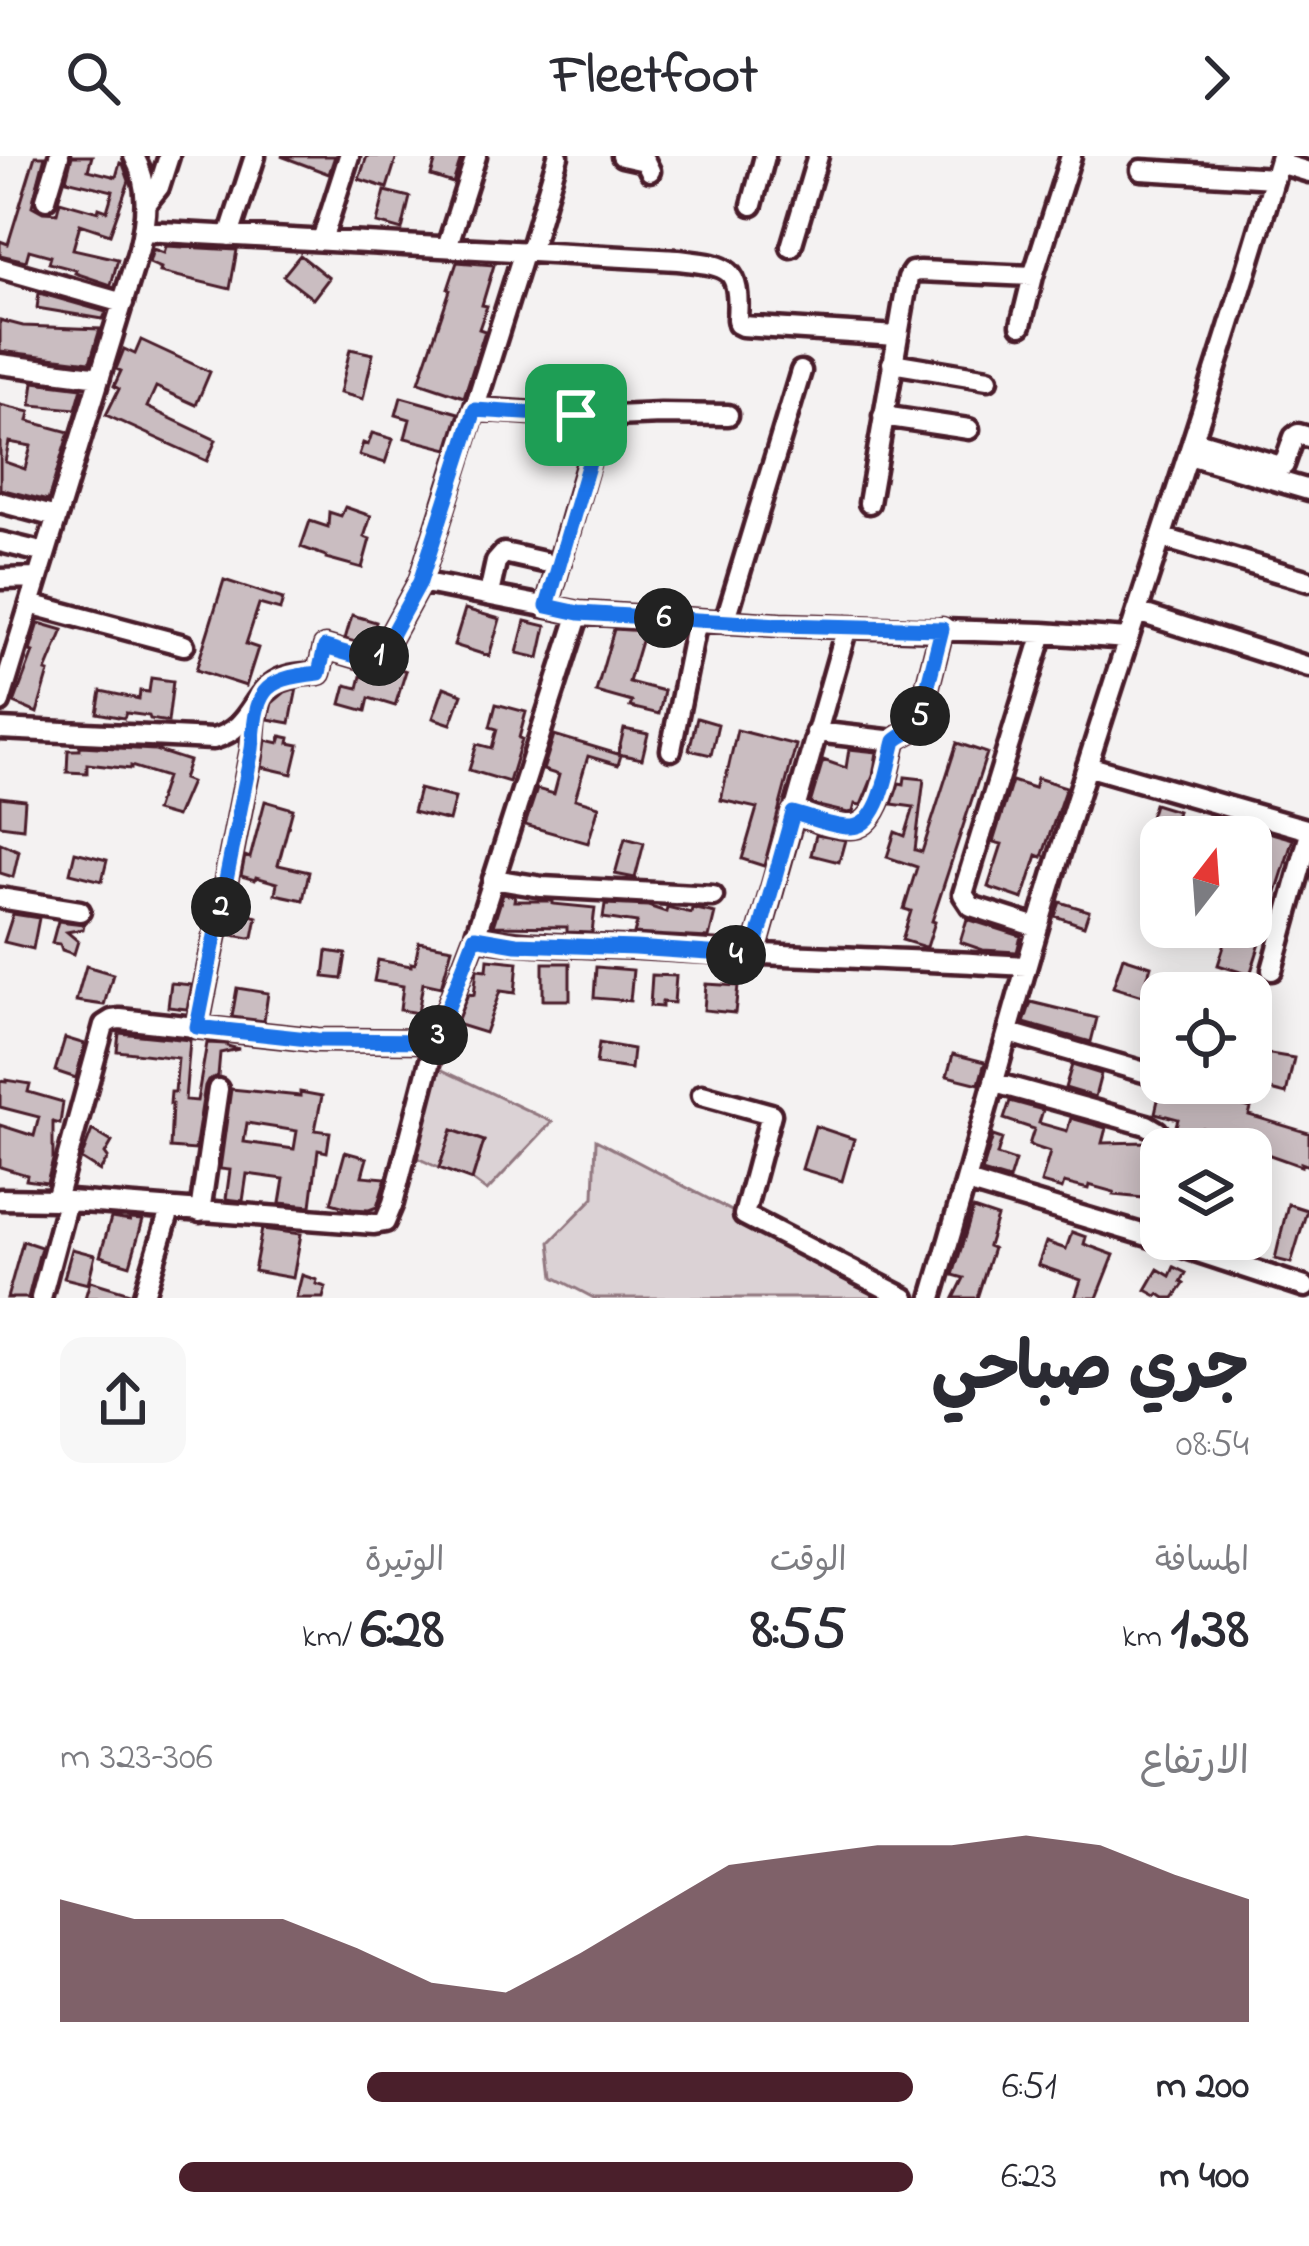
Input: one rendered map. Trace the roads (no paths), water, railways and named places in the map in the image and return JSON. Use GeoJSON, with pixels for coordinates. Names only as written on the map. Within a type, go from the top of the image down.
{"type":"FeatureCollection","features":[{"type":"Feature","properties":{"kind":"street"},"geometry":{"type":"LineString","coordinates":[[46,199],[59,156]]}},
{"type":"Feature","properties":{"kind":"street"},"geometry":{"type":"LineString","coordinates":[[0,701],[143,231],[145,184],[134,156]]}},
{"type":"Feature","properties":{"kind":"street"},"geometry":{"type":"LineString","coordinates":[[147,202],[159,188],[169,156]]}},
{"type":"Feature","properties":{"kind":"street"},"geometry":{"type":"LineString","coordinates":[[229,236],[255,156]]}},
{"type":"Feature","properties":{"kind":"street"},"geometry":{"type":"LineString","coordinates":[[322,241],[349,156]]}},
{"type":"Feature","properties":{"kind":"street"},"geometry":{"type":"LineString","coordinates":[[447,247],[476,156]]}},
{"type":"Feature","properties":{"kind":"street"},"geometry":{"type":"LineString","coordinates":[[0,729],[213,739],[241,725],[279,680],[319,673],[325,647],[378,659],[420,582],[558,156]]}},
{"type":"Feature","properties":{"kind":"street"},"geometry":{"type":"LineString","coordinates":[[622,156],[645,161],[650,171]]}},
{"type":"Feature","properties":{"kind":"street"},"geometry":{"type":"LineString","coordinates":[[752,206],[765,156]]}},
{"type":"Feature","properties":{"kind":"street"},"geometry":{"type":"LineString","coordinates":[[791,247],[818,156]]}},
{"type":"Feature","properties":{"kind":"street"},"geometry":{"type":"LineString","coordinates":[[1021,325],[1071,156]]}},
{"type":"Feature","properties":{"kind":"street"},"geometry":{"type":"LineString","coordinates":[[1141,170],[1278,166],[1309,172]]}},
{"type":"Feature","properties":{"kind":"street"},"geometry":{"type":"LineString","coordinates":[[932,1298],[1037,927],[1278,166]]}},
{"type":"Feature","properties":{"kind":"street"},"geometry":{"type":"LineString","coordinates":[[143,231],[713,264],[735,278],[737,319],[742,326],[897,336]]}},
{"type":"Feature","properties":{"kind":"street"},"geometry":{"type":"LineString","coordinates":[[0,268],[123,303]]}},
{"type":"Feature","properties":{"kind":"street"},"geometry":{"type":"LineString","coordinates":[[869,503],[905,287],[913,272],[1033,276]]}},
{"type":"Feature","properties":{"kind":"street"},"geometry":{"type":"LineString","coordinates":[[892,363],[988,379]]}},
{"type":"Feature","properties":{"kind":"street"},"geometry":{"type":"LineString","coordinates":[[0,364],[100,377]]}},
{"type":"Feature","properties":{"kind":"street"},"geometry":{"type":"LineString","coordinates":[[725,622],[801,370]]}},
{"type":"Feature","properties":{"kind":"street"},"geometry":{"type":"LineString","coordinates":[[475,410],[591,417],[728,416]]}},
{"type":"Feature","properties":{"kind":"street"},"geometry":{"type":"LineString","coordinates":[[883,416],[969,429]]}},
{"type":"Feature","properties":{"kind":"street"},"geometry":{"type":"LineString","coordinates":[[547,606],[593,455],[598,432],[591,417]]}},
{"type":"Feature","properties":{"kind":"street"},"geometry":{"type":"LineString","coordinates":[[1192,447],[1281,466],[1294,437],[1309,437]]}},
{"type":"Feature","properties":{"kind":"street"},"geometry":{"type":"LineString","coordinates":[[1192,447],[1309,490]]}},
{"type":"Feature","properties":{"kind":"street"},"geometry":{"type":"LineString","coordinates":[[0,502],[56,517]]}},
{"type":"Feature","properties":{"kind":"street"},"geometry":{"type":"LineString","coordinates":[[1162,538],[1309,581]]}},
{"type":"Feature","properties":{"kind":"street"},"geometry":{"type":"LineString","coordinates":[[0,542],[45,554]]}},
{"type":"Feature","properties":{"kind":"street"},"geometry":{"type":"LineString","coordinates":[[489,594],[496,562],[504,553],[544,562]]}},
{"type":"Feature","properties":{"kind":"street"},"geometry":{"type":"LineString","coordinates":[[0,579],[38,578]]}},
{"type":"Feature","properties":{"kind":"street"},"geometry":{"type":"LineString","coordinates":[[420,582],[579,613],[1128,639]]}},
{"type":"Feature","properties":{"kind":"street"},"geometry":{"type":"LineString","coordinates":[[29,604],[184,645]]}},
{"type":"Feature","properties":{"kind":"street"},"geometry":{"type":"LineString","coordinates":[[1136,612],[1309,667]]}},
{"type":"Feature","properties":{"kind":"street"},"geometry":{"type":"LineString","coordinates":[[0,1198],[385,1222],[435,1041],[475,937],[579,613]]}},
{"type":"Feature","properties":{"kind":"street"},"geometry":{"type":"LineString","coordinates":[[670,749],[697,620]]}},
{"type":"Feature","properties":{"kind":"street"},"geometry":{"type":"LineString","coordinates":[[753,956],[847,627]]}},
{"type":"Feature","properties":{"kind":"street"},"geometry":{"type":"LineString","coordinates":[[793,813],[851,828],[870,819],[895,741],[918,724],[942,629]]}},
{"type":"Feature","properties":{"kind":"street"},"geometry":{"type":"LineString","coordinates":[[1037,927],[971,906],[963,894],[1043,633]]}},
{"type":"Feature","properties":{"kind":"street"},"geometry":{"type":"LineString","coordinates":[[197,1027],[252,749],[256,705]]}},
{"type":"Feature","properties":{"kind":"street"},"geometry":{"type":"LineString","coordinates":[[817,732],[895,741]]}},
{"type":"Feature","properties":{"kind":"street"},"geometry":{"type":"LineString","coordinates":[[1087,766],[1309,834],[1272,970]]}},
{"type":"Feature","properties":{"kind":"street"},"geometry":{"type":"LineString","coordinates":[[493,879],[542,887],[713,896]]}},
{"type":"Feature","properties":{"kind":"street"},"geometry":{"type":"LineString","coordinates":[[0,898],[80,911]]}},
{"type":"Feature","properties":{"kind":"street"},"geometry":{"type":"LineString","coordinates":[[475,937],[516,944],[1026,966]]}},
{"type":"Feature","properties":{"kind":"street"},"geometry":{"type":"LineString","coordinates":[[41,1298],[108,1021],[317,1040],[435,1041]]}},
{"type":"Feature","properties":{"kind":"street"},"geometry":{"type":"LineString","coordinates":[[1009,1034],[1140,1071]]}},
{"type":"Feature","properties":{"kind":"street"},"geometry":{"type":"LineString","coordinates":[[995,1083],[1152,1128]]}},
{"type":"Feature","properties":{"kind":"street"},"geometry":{"type":"LineString","coordinates":[[200,1212],[218,1089]]}},
{"type":"Feature","properties":{"kind":"street"},"geometry":{"type":"LineString","coordinates":[[702,1095],[771,1114],[744,1215],[904,1298]]}},
{"type":"Feature","properties":{"kind":"street"},"geometry":{"type":"LineString","coordinates":[[967,1182],[1140,1234]]}},
{"type":"Feature","properties":{"kind":"street"},"geometry":{"type":"LineString","coordinates":[[143,1298],[170,1210]]}},
{"type":"Feature","properties":{"kind":"street"},"geometry":{"type":"LineString","coordinates":[[1222,1260],[1305,1287]]}}]}
